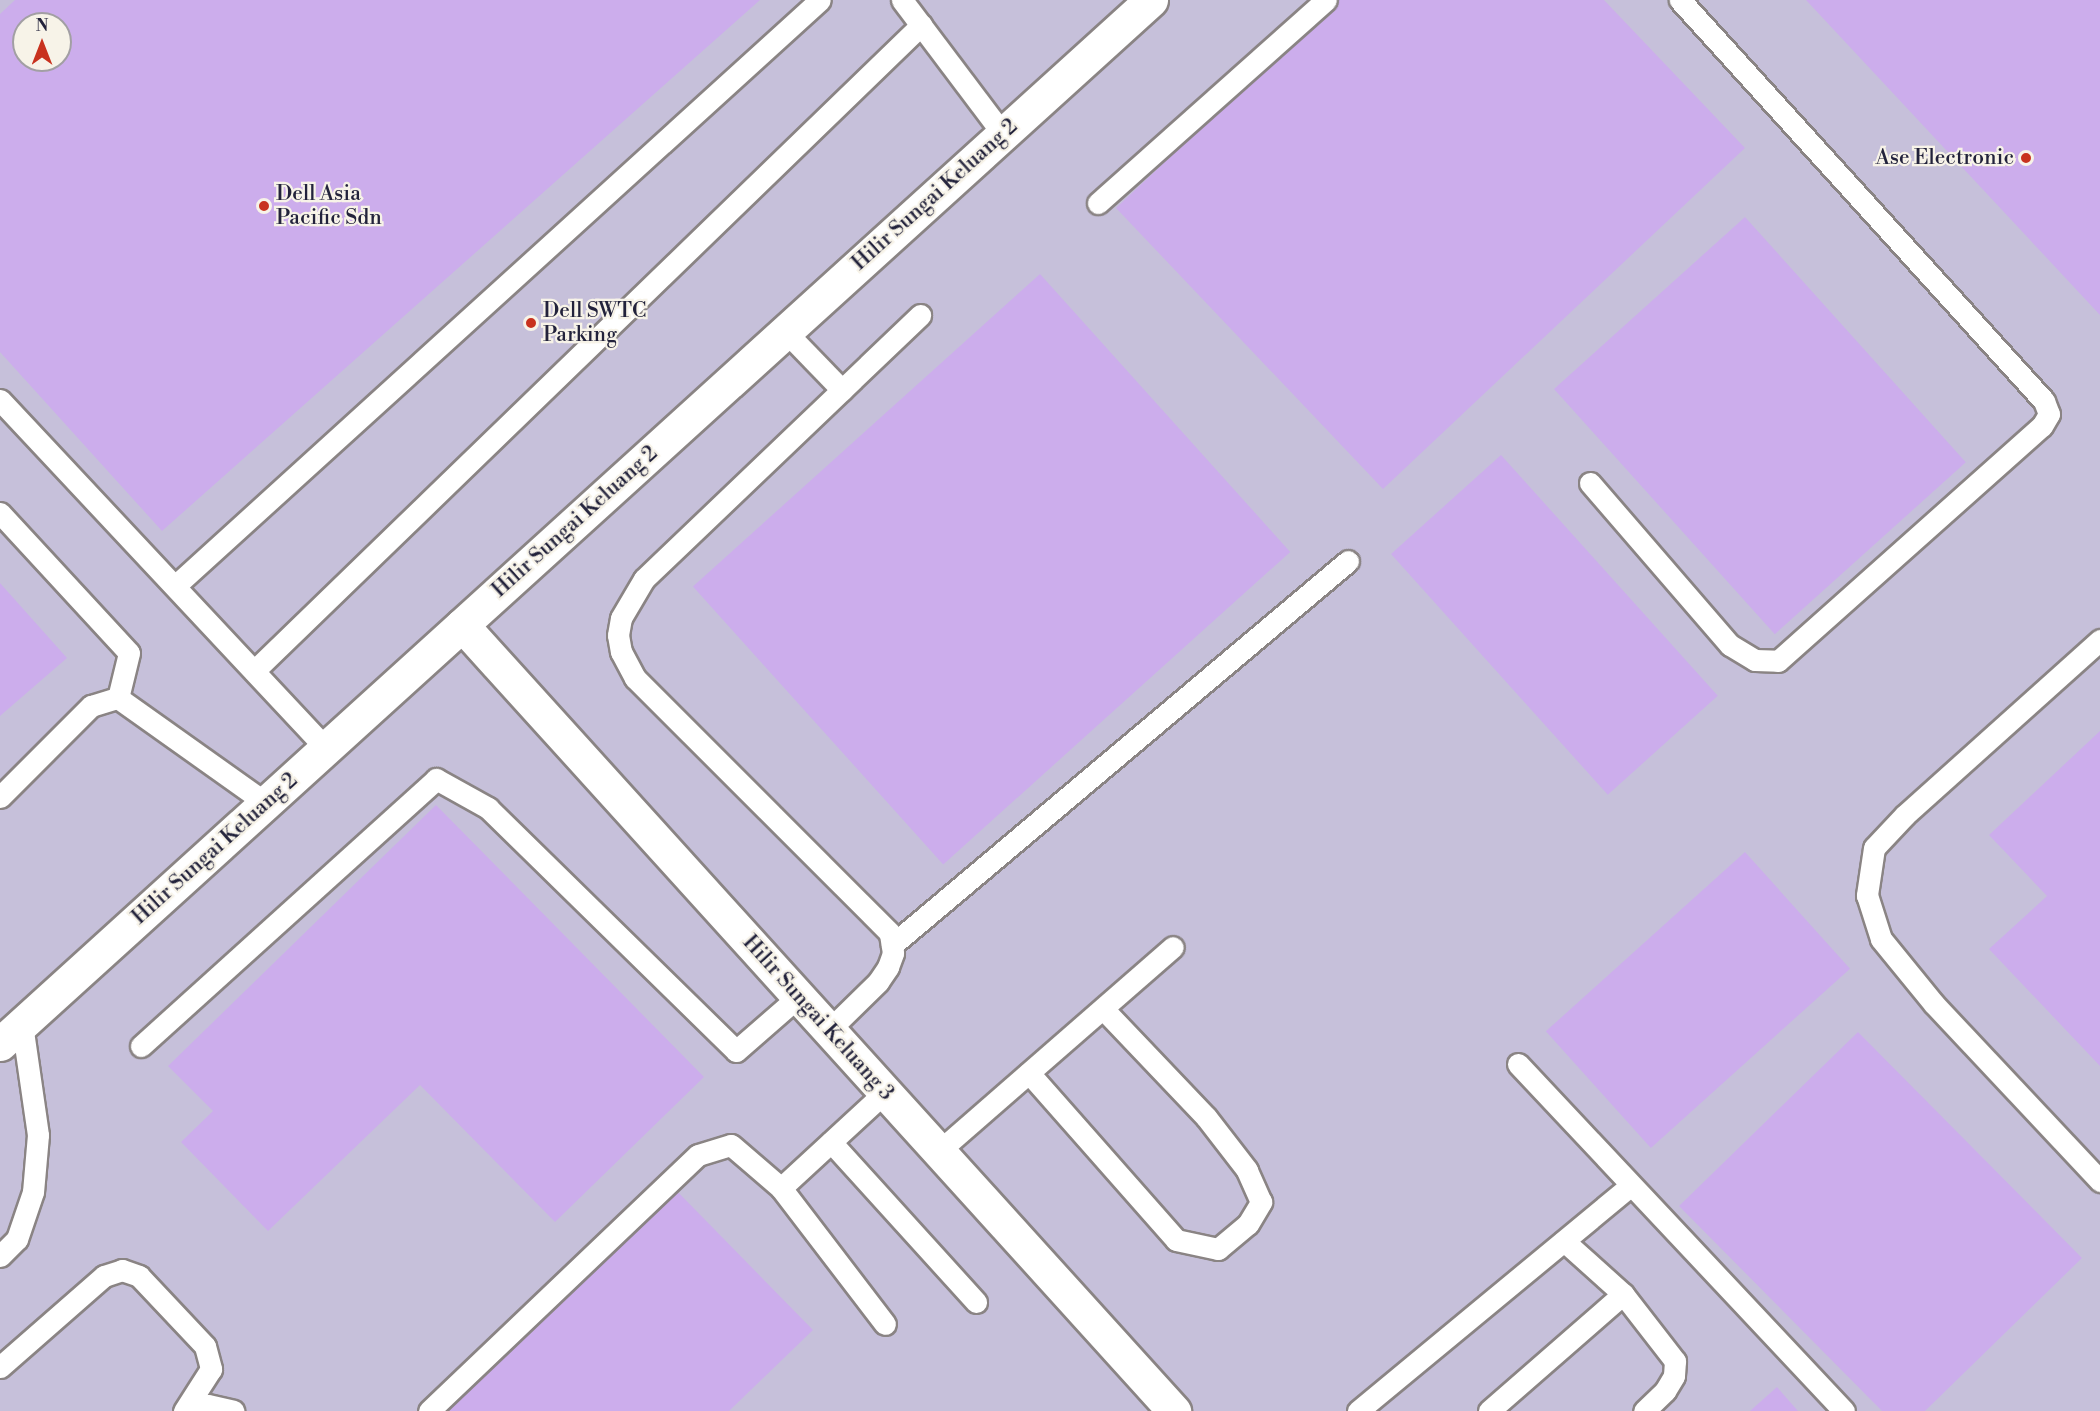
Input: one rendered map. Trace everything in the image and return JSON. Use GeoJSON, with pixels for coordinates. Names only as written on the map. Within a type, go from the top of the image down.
{"type":"FeatureCollection","features":[{"type":"Feature","properties":{"kind":"street","name":"Hilir Sungai Keluang 2"},"geometry":{"type":"LineString","coordinates":[[11,1034],[1151,0]]}},
{"type":"Feature","properties":{"kind":"street","name":"Hilir Sungai Keluang 3"},"geometry":{"type":"LineString","coordinates":[[462,625],[1174,1411]]}},
{"type":"Feature","properties":{"kind":"lane"},"geometry":{"type":"LineString","coordinates":[[175,586],[820,0]]}},
{"type":"Feature","properties":{"kind":"lane"},"geometry":{"type":"LineString","coordinates":[[902,0],[1003,134]]}},
{"type":"Feature","properties":{"kind":"lane"},"geometry":{"type":"LineString","coordinates":[[1098,203],[1326,0]]}},
{"type":"Feature","properties":{"kind":"lane"},"geometry":{"type":"LineString","coordinates":[[1590,483],[1730,645],[1755,660],[1778,661],[2042,426],[2049,414],[2044,401],[1680,0]]}},
{"type":"Feature","properties":{"kind":"lane"},"geometry":{"type":"LineString","coordinates":[[254,671],[921,25]]}},
{"type":"Feature","properties":{"kind":"lane"},"geometry":{"type":"LineString","coordinates":[[829,1030],[878,982],[888,967],[892,945],[890,933],[635,678],[621,652],[618,636],[621,618],[644,579],[920,315]]}},
{"type":"Feature","properties":{"kind":"lane"},"geometry":{"type":"LineString","coordinates":[[785,331],[842,390]]}},
{"type":"Feature","properties":{"kind":"lane"},"geometry":{"type":"LineString","coordinates":[[0,400],[326,748]]}},
{"type":"Feature","properties":{"kind":"lane"},"geometry":{"type":"LineString","coordinates":[[0,513],[129,653],[118,698]]}},
{"type":"Feature","properties":{"kind":"lane"},"geometry":{"type":"LineString","coordinates":[[892,945],[1348,561]]}},
{"type":"Feature","properties":{"kind":"lane"},"geometry":{"type":"LineString","coordinates":[[2100,640],[1905,815],[1874,848],[1867,895],[1881,939],[1934,1004],[2100,1181]]}},
{"type":"Feature","properties":{"kind":"lane"},"geometry":{"type":"LineString","coordinates":[[0,797],[91,706],[118,698]]}},
{"type":"Feature","properties":{"kind":"lane"},"geometry":{"type":"LineString","coordinates":[[118,698],[266,803]]}},
{"type":"Feature","properties":{"kind":"lane"},"geometry":{"type":"LineString","coordinates":[[141,1046],[436,779],[488,808],[736,1051],[798,997]]}},
{"type":"Feature","properties":{"kind":"lane"},"geometry":{"type":"LineString","coordinates":[[939,1151],[1173,947]]}},
{"type":"Feature","properties":{"kind":"lane"},"geometry":{"type":"LineString","coordinates":[[1029,1073],[1176,1240],[1218,1249],[1248,1224],[1261,1202],[1247,1170],[1206,1117],[1103,1009]]}},
{"type":"Feature","properties":{"kind":"lane"},"geometry":{"type":"LineString","coordinates":[[0,1256],[17,1239],[33,1192],[38,1135],[11,1034]]}},
{"type":"Feature","properties":{"kind":"lane"},"geometry":{"type":"LineString","coordinates":[[1518,1064],[1630,1186],[1844,1411]]}},
{"type":"Feature","properties":{"kind":"lane"},"geometry":{"type":"LineString","coordinates":[[780,1188],[885,1092]]}},
{"type":"Feature","properties":{"kind":"lane"},"geometry":{"type":"LineString","coordinates":[[831,1142],[976,1302]]}},
{"type":"Feature","properties":{"kind":"lane"},"geometry":{"type":"LineString","coordinates":[[429,1411],[698,1155],[731,1145],[780,1188],[885,1324]]}},
{"type":"Feature","properties":{"kind":"lane"},"geometry":{"type":"LineString","coordinates":[[1358,1411],[1630,1186]]}},
{"type":"Feature","properties":{"kind":"lane"},"geometry":{"type":"LineString","coordinates":[[1564,1241],[1623,1294],[1675,1361],[1674,1376],[1665,1391],[1644,1411]]}},
{"type":"Feature","properties":{"kind":"lane"},"geometry":{"type":"LineString","coordinates":[[0,1367],[104,1276],[122,1270],[139,1276],[205,1346],[211,1369],[185,1410]]}},
{"type":"Feature","properties":{"kind":"lane"},"geometry":{"type":"LineString","coordinates":[[1489,1411],[1623,1294]]}},
{"type":"Feature","properties":{"kind":"lane"},"geometry":{"type":"LineString","coordinates":[[185,1410],[208,1405],[233,1411]]}},
{"type":"Feature","properties":{"kind":"shaded area"},"geometry":{"type":"Polygon","coordinates":[[[0,0],[2100,0],[2100,1411],[0,1411],[0,0]]]}},
{"type":"Feature","properties":{"kind":"building","name":"Dell Asia Pacific Sdn"},"geometry":{"type":"Polygon","coordinates":[[[15,0],[760,0],[162,531],[0,352],[0,14],[15,0]]]}},
{"type":"Feature","properties":{"kind":"building"},"geometry":{"type":"Polygon","coordinates":[[[1337,0],[1604,0],[1745,148],[1383,489],[1116,208],[1337,0]]]}},
{"type":"Feature","properties":{"kind":"building","name":"Ase Electronic"},"geometry":{"type":"Polygon","coordinates":[[[1806,0],[2100,0],[2100,315],[1806,0]]]}},
{"type":"Feature","properties":{"kind":"building"},"geometry":{"type":"Polygon","coordinates":[[[1745,217],[1966,462],[1775,634],[1554,389],[1745,217]]]}},
{"type":"Feature","properties":{"kind":"building"},"geometry":{"type":"Polygon","coordinates":[[[1040,274],[1290,552],[943,864],[693,586],[1040,274]]]}},
{"type":"Feature","properties":{"kind":"building"},"geometry":{"type":"Polygon","coordinates":[[[1501,455],[1718,696],[1608,795],[1391,554],[1501,455]]]}},
{"type":"Feature","properties":{"kind":"building"},"geometry":{"type":"Polygon","coordinates":[[[0,583],[67,658],[0,716],[0,583]]]}},
{"type":"Feature","properties":{"kind":"building"},"geometry":{"type":"Polygon","coordinates":[[[2100,731],[2100,1066],[1989,949],[2047,896],[1989,835],[2100,731]]]}},
{"type":"Feature","properties":{"kind":"building"},"geometry":{"type":"Polygon","coordinates":[[[436,805],[704,1077],[555,1222],[420,1085],[268,1231],[181,1142],[213,1111],[168,1066],[436,805]]]}},
{"type":"Feature","properties":{"kind":"building"},"geometry":{"type":"Polygon","coordinates":[[[1745,852],[1850,969],[1651,1148],[1546,1031],[1745,852]]]}},
{"type":"Feature","properties":{"kind":"building"},"geometry":{"type":"Polygon","coordinates":[[[1858,1032],[2082,1258],[1925,1411],[1882,1411],[1679,1206],[1858,1032]]]}},
{"type":"Feature","properties":{"kind":"building"},"geometry":{"type":"Polygon","coordinates":[[[671,1185],[813,1330],[729,1411],[438,1411],[671,1185]]]}},
{"type":"Feature","properties":{"kind":"building"},"geometry":{"type":"Polygon","coordinates":[[[1777,1387],[1798,1411],[1750,1411],[1777,1387]]]}},
{"type":"Feature","properties":{"kind":"place","name":"Ase Electronic"},"geometry":{"type":"Point","coordinates":[2026,158]}},
{"type":"Feature","properties":{"kind":"place","name":"Dell Asia Pacific Sdn"},"geometry":{"type":"Point","coordinates":[264,206]}},
{"type":"Feature","properties":{"kind":"place","name":"Dell SWTC Parking"},"geometry":{"type":"Point","coordinates":[531,323]}}]}
